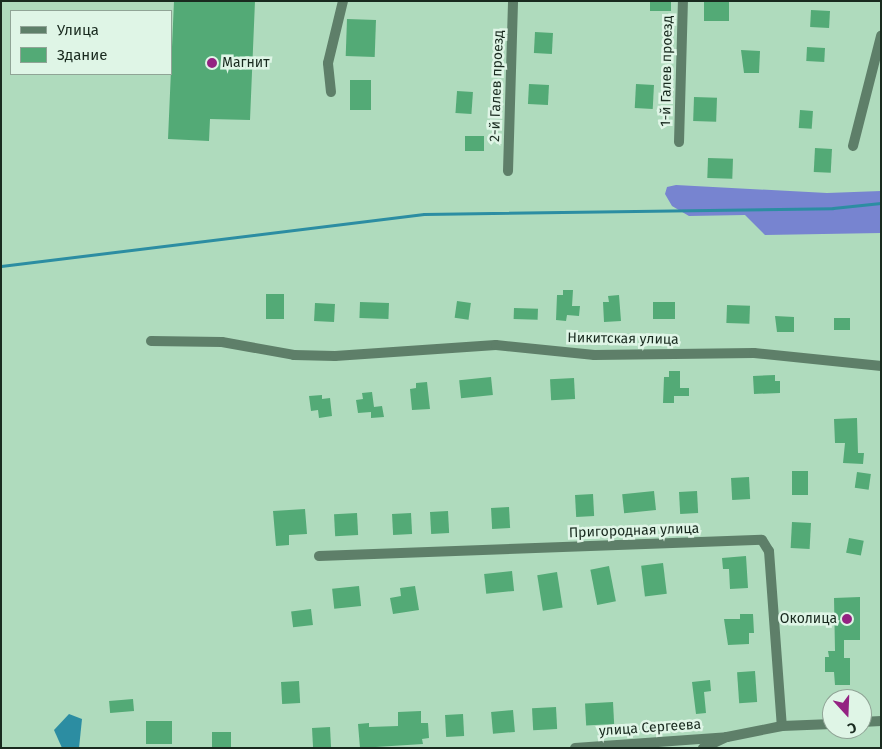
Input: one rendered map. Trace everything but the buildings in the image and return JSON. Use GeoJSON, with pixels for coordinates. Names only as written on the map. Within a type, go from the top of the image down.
{"type":"FeatureCollection","features":[{"type":"Feature","properties":{"kind":"street"},"geometry":{"type":"LineString","coordinates":[[331,92],[328,63],[343,1]]}},
{"type":"Feature","properties":{"kind":"street","name":"2-й Галев проезд"},"geometry":{"type":"LineString","coordinates":[[508,171],[513,1]]}},
{"type":"Feature","properties":{"kind":"street","name":"1-й Галев проезд"},"geometry":{"type":"LineString","coordinates":[[680,142],[683,1]]}},
{"type":"Feature","properties":{"kind":"street"},"geometry":{"type":"LineString","coordinates":[[853,146],[881,36]]}},
{"type":"Feature","properties":{"kind":"street","name":"Никитская улица"},"geometry":{"type":"LineString","coordinates":[[151,341],[222,342],[294,355],[335,356],[496,345],[594,355],[754,353],[881,366]]}},
{"type":"Feature","properties":{"kind":"street","name":"Пригородная улица"},"geometry":{"type":"LineString","coordinates":[[319,556],[762,540],[769,551],[782,726]]}},
{"type":"Feature","properties":{"kind":"street"},"geometry":{"type":"LineString","coordinates":[[703,748],[727,737],[782,726],[822,724]]}},
{"type":"Feature","properties":{"kind":"street","name":"улица Сергеева"},"geometry":{"type":"LineString","coordinates":[[575,748],[727,737]]}},
{"type":"Feature","properties":{"kind":"shaded area"},"geometry":{"type":"Polygon","coordinates":[[[676,185],[827,193],[881,191],[881,233],[765,235],[745,215],[689,216],[672,206],[665,194],[667,187],[676,185]]]}},
{"type":"Feature","properties":{"kind":"shaded area"},"geometry":{"type":"Polygon","coordinates":[[[69,714],[82,719],[79,748],[62,748],[54,730],[69,714]]]}},
{"type":"Feature","properties":{"kind":"waterway"},"geometry":{"type":"LineString","coordinates":[[1,266],[424,214],[833,208],[881,203]]}},
{"type":"Feature","properties":{"kind":"place","name":"Магнит"},"geometry":{"type":"Point","coordinates":[212,63]}},
{"type":"Feature","properties":{"kind":"place","name":"Околица"},"geometry":{"type":"Point","coordinates":[847,619]}}]}
